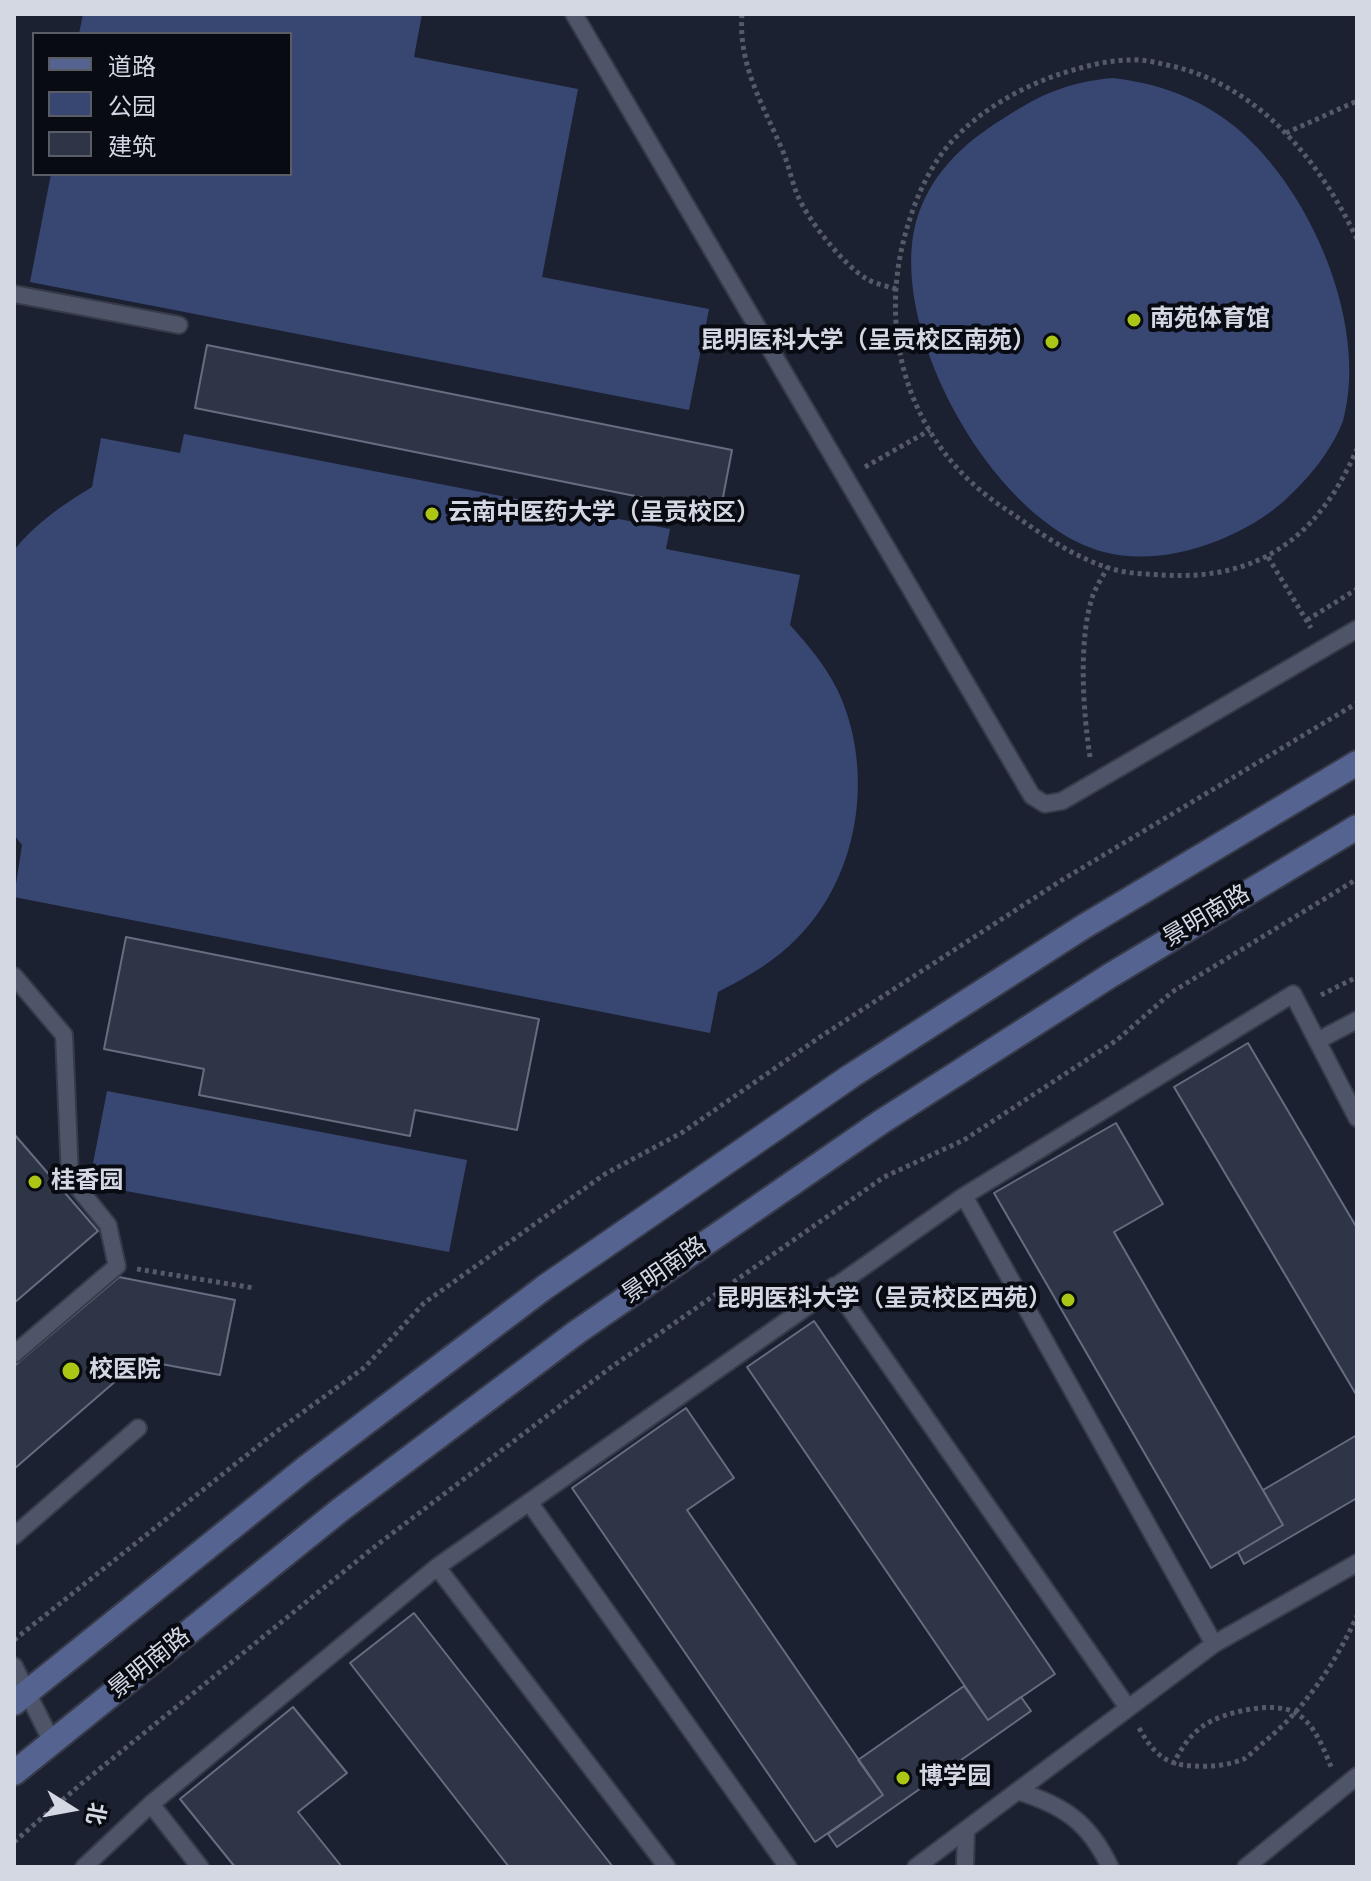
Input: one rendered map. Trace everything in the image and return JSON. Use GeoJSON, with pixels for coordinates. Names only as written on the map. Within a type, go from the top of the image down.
{"type":"FeatureCollection","features":[{"type":"Feature","properties":{"kind":"street"},"geometry":{"type":"LineString","coordinates":[[20,1698],[307,1467],[545,1287],[851,1076],[1083,927],[1357,763]]}},
{"type":"Feature","properties":{"kind":"street","name":"景明南路"},"geometry":{"type":"LineString","coordinates":[[14,1773],[340,1510],[577,1332],[881,1122],[1111,975],[1357,827]]}},
{"type":"Feature","properties":{"kind":"lane"},"geometry":{"type":"LineString","coordinates":[[574,14],[1032,796],[1045,804],[1062,801],[1357,629]]}},
{"type":"Feature","properties":{"kind":"lane"},"geometry":{"type":"LineString","coordinates":[[14,294],[179,325]]}},
{"type":"Feature","properties":{"kind":"lane"},"geometry":{"type":"LineString","coordinates":[[14,976],[64,1035],[70,1178],[108,1225],[117,1266],[14,1354]]}},
{"type":"Feature","properties":{"kind":"lane"},"geometry":{"type":"LineString","coordinates":[[84,1867],[151,1804],[437,1567],[964,1196],[1293,994],[1357,1118]]}},
{"type":"Feature","properties":{"kind":"lane"},"geometry":{"type":"LineString","coordinates":[[1317,1041],[1357,1020]]}},
{"type":"Feature","properties":{"kind":"lane"},"geometry":{"type":"LineString","coordinates":[[964,1196],[1214,1644]]}},
{"type":"Feature","properties":{"kind":"lane"},"geometry":{"type":"LineString","coordinates":[[834,1286],[1128,1708]]}},
{"type":"Feature","properties":{"kind":"lane"},"geometry":{"type":"LineString","coordinates":[[14,1536],[138,1428]]}},
{"type":"Feature","properties":{"kind":"lane"},"geometry":{"type":"LineString","coordinates":[[529,1502],[788,1867]]}},
{"type":"Feature","properties":{"kind":"lane"},"geometry":{"type":"LineString","coordinates":[[916,1867],[1214,1644],[1353,1566],[1357,1583]]}},
{"type":"Feature","properties":{"kind":"lane"},"geometry":{"type":"LineString","coordinates":[[437,1567],[667,1867]]}},
{"type":"Feature","properties":{"kind":"lane"},"geometry":{"type":"LineString","coordinates":[[14,1666],[20,1698],[52,1742]]}},
{"type":"Feature","properties":{"kind":"lane"},"geometry":{"type":"LineString","coordinates":[[1255,1864],[1357,1776]]}},
{"type":"Feature","properties":{"kind":"lane"},"geometry":{"type":"LineString","coordinates":[[1017,1791],[1050,1801],[1079,1820],[1100,1846],[1110,1867]]}},
{"type":"Feature","properties":{"kind":"lane"},"geometry":{"type":"LineString","coordinates":[[151,1804],[200,1867]]}},
{"type":"Feature","properties":{"kind":"lane"},"geometry":{"type":"LineString","coordinates":[[965,1867],[966,1830]]}},
{"type":"Feature","properties":{"kind":"path"},"geometry":{"type":"LineString","coordinates":[[742,14],[740,35],[749,77],[783,150],[798,197],[821,234],[843,258],[866,279],[896,289]]}},
{"type":"Feature","properties":{"kind":"path"},"geometry":{"type":"LineString","coordinates":[[1357,239],[1340,204],[1286,133],[1256,104],[1194,72],[1130,59],[1101,64],[1033,84],[1007,98],[954,138],[934,166],[900,249],[895,333],[904,376],[930,430],[946,457],[968,482],[1049,538],[1085,559],[1108,567],[1148,574],[1215,574],[1245,567],[1268,557],[1296,539],[1323,509],[1348,470],[1357,449]]}},
{"type":"Feature","properties":{"kind":"path"},"geometry":{"type":"LineString","coordinates":[[1286,133],[1357,101]]}},
{"type":"Feature","properties":{"kind":"path"},"geometry":{"type":"LineString","coordinates":[[846,477],[930,430]]}},
{"type":"Feature","properties":{"kind":"path"},"geometry":{"type":"LineString","coordinates":[[1268,557],[1323,648]]}},
{"type":"Feature","properties":{"kind":"path"},"geometry":{"type":"LineString","coordinates":[[1102,777],[1090,758],[1084,717],[1084,675],[1093,594],[1108,567]]}},
{"type":"Feature","properties":{"kind":"path"},"geometry":{"type":"LineString","coordinates":[[1306,620],[1357,589]]}},
{"type":"Feature","properties":{"kind":"path"},"geometry":{"type":"LineString","coordinates":[[14,1640],[277,1431],[365,1367],[424,1303],[605,1174],[683,1132],[820,1037],[1062,880],[1357,703]]}},
{"type":"Feature","properties":{"kind":"path"},"geometry":{"type":"LineString","coordinates":[[14,1842],[81,1784],[373,1548],[610,1368],[884,1177],[964,1140],[1117,1040],[1172,992],[1357,879]]}},
{"type":"Feature","properties":{"kind":"path"},"geometry":{"type":"LineString","coordinates":[[1299,1007],[1357,977]]}},
{"type":"Feature","properties":{"kind":"path"},"geometry":{"type":"LineString","coordinates":[[117,1266],[254,1288]]}},
{"type":"Feature","properties":{"kind":"path"},"geometry":{"type":"LineString","coordinates":[[1128,1708],[1157,1753],[1173,1765],[1208,1767],[1244,1759],[1295,1713],[1337,1654],[1357,1616]]}},
{"type":"Feature","properties":{"kind":"path"},"geometry":{"type":"LineString","coordinates":[[1173,1765],[1182,1746],[1204,1725],[1236,1712],[1281,1708],[1295,1713],[1311,1726],[1341,1789]]}},
{"type":"Feature","properties":{"kind":"green space"},"geometry":{"type":"Polygon","coordinates":[[[83,14],[422,14],[414,57],[578,89],[542,277],[709,309],[689,410],[30,282],[51,176],[292,176],[292,32],[79,32],[83,14]]]}},
{"type":"Feature","properties":{"kind":"green space","name":"南苑体育馆"},"geometry":{"type":"Polygon","coordinates":[[[1113,78],[1155,86],[1181,95],[1219,115],[1250,140],[1278,172],[1303,210],[1323,252],[1338,295],[1347,339],[1349,381],[1343,421],[1325,454],[1302,484],[1246,528],[1200,547],[1151,556],[1104,552],[1063,534],[1024,504],[989,464],[958,417],[934,367],[918,315],[911,266],[916,222],[922,205],[938,176],[960,151],[987,129],[1041,97],[1067,86],[1113,78]]]}},
{"type":"Feature","properties":{"kind":"green space"},"geometry":{"type":"Polygon","coordinates":[[[184,434],[670,529],[666,549],[800,575],[790,625],[827,672],[849,721],[856,755],[858,790],[854,825],[832,891],[813,921],[772,960],[718,992],[710,1033],[14,897],[22,845],[14,835],[14,550],[50,515],[92,487],[101,438],[180,453],[184,434]]]}},
{"type":"Feature","properties":{"kind":"green space"},"geometry":{"type":"Polygon","coordinates":[[[107,1091],[467,1160],[449,1252],[89,1184],[107,1091]]]}},
{"type":"Feature","properties":{"kind":"building"},"geometry":{"type":"Polygon","coordinates":[[[207,345],[732,450],[720,513],[195,408],[207,345]]]}},
{"type":"Feature","properties":{"kind":"building"},"geometry":{"type":"Polygon","coordinates":[[[126,937],[539,1019],[517,1130],[415,1110],[410,1136],[199,1095],[204,1069],[104,1049],[126,937]]]}},
{"type":"Feature","properties":{"kind":"building"},"geometry":{"type":"Polygon","coordinates":[[[1248,1043],[1357,1228],[1357,1396],[1174,1087],[1248,1043]]]}},
{"type":"Feature","properties":{"kind":"building"},"geometry":{"type":"Polygon","coordinates":[[[1116,1123],[1163,1204],[1114,1232],[1283,1525],[1211,1568],[994,1193],[1116,1123]]]}},
{"type":"Feature","properties":{"kind":"building","name":"桂香园"},"geometry":{"type":"Polygon","coordinates":[[[14,1134],[98,1231],[14,1303],[14,1134]]]}},
{"type":"Feature","properties":{"kind":"building","name":"校医院"},"geometry":{"type":"Polygon","coordinates":[[[119,1277],[235,1300],[220,1375],[140,1360],[14,1469],[14,1366],[119,1277]]]}},
{"type":"Feature","properties":{"kind":"building"},"geometry":{"type":"Polygon","coordinates":[[[814,1321],[1055,1674],[988,1720],[747,1367],[814,1321]]]}},
{"type":"Feature","properties":{"kind":"building"},"geometry":{"type":"Polygon","coordinates":[[[686,1408],[734,1478],[687,1510],[883,1795],[815,1842],[572,1488],[686,1408]]]}},
{"type":"Feature","properties":{"kind":"building"},"geometry":{"type":"Polygon","coordinates":[[[1357,1435],[1357,1498],[1244,1564],[1238,1552],[1283,1525],[1263,1490],[1357,1435]]]}},
{"type":"Feature","properties":{"kind":"building"},"geometry":{"type":"Polygon","coordinates":[[[414,1613],[613,1867],[509,1867],[350,1663],[414,1613]]]}},
{"type":"Feature","properties":{"kind":"building","name":"博学园"},"geometry":{"type":"Polygon","coordinates":[[[964,1686],[988,1720],[1021,1697],[1031,1711],[837,1847],[828,1834],[883,1795],[858,1760],[964,1686]]]}},
{"type":"Feature","properties":{"kind":"building"},"geometry":{"type":"Polygon","coordinates":[[[293,1707],[347,1773],[298,1812],[342,1867],[235,1867],[180,1799],[293,1707]]]}},
{"type":"Feature","properties":{"kind":"place","name":"南苑体育馆"},"geometry":{"type":"Point","coordinates":[1134,320]}},
{"type":"Feature","properties":{"kind":"place","name":"昆明医科大学（呈贡校区南苑）"},"geometry":{"type":"Point","coordinates":[1052,342]}},
{"type":"Feature","properties":{"kind":"place","name":"云南中医药大学（呈贡校区）"},"geometry":{"type":"Point","coordinates":[432,514]}},
{"type":"Feature","properties":{"kind":"place","name":"桂香园"},"geometry":{"type":"Point","coordinates":[35,1182]}},
{"type":"Feature","properties":{"kind":"place","name":"昆明医科大学（呈贡校区西苑）"},"geometry":{"type":"Point","coordinates":[1068,1300]}},
{"type":"Feature","properties":{"kind":"place","name":"校医院"},"geometry":{"type":"Point","coordinates":[71,1371]}},
{"type":"Feature","properties":{"kind":"place","name":"博学园"},"geometry":{"type":"Point","coordinates":[903,1778]}}]}
